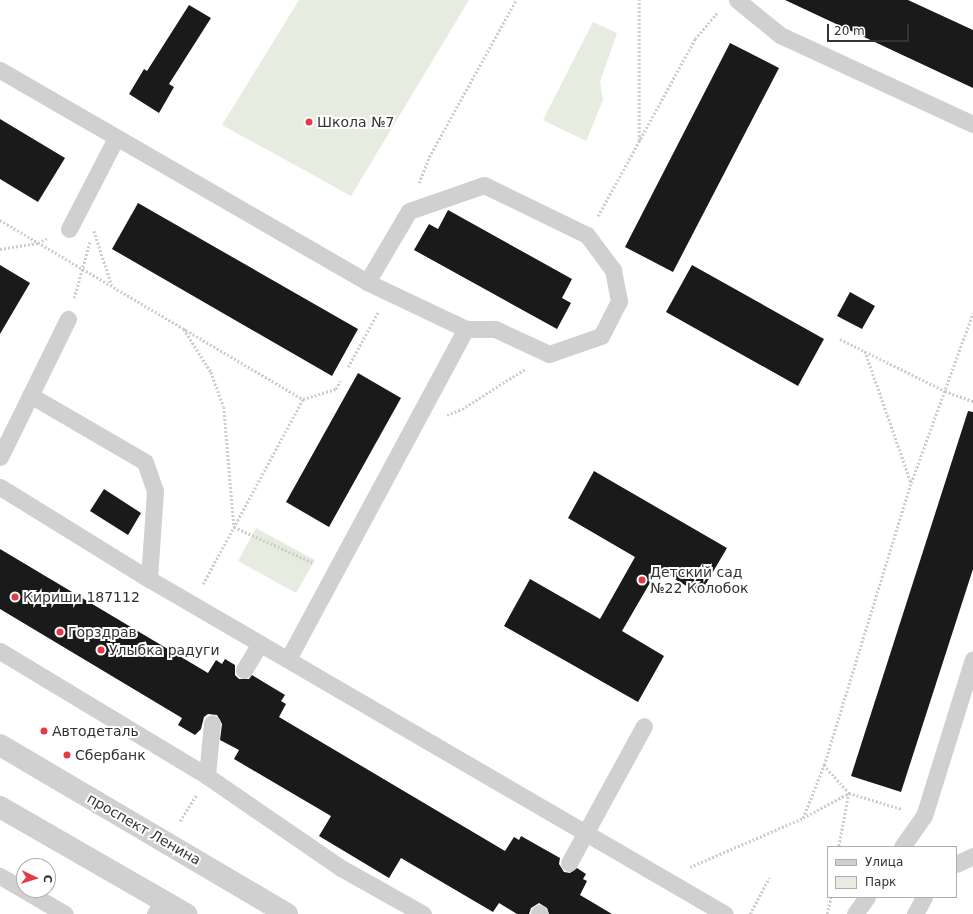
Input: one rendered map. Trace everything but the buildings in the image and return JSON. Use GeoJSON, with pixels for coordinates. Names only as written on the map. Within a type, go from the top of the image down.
{"type":"FeatureCollection","features":[{"type":"Feature","properties":{"kind":"street","name":"проспект Ленина"},"geometry":{"type":"LineString","coordinates":[[0,745],[287,914]]}},
{"type":"Feature","properties":{"kind":"street"},"geometry":{"type":"LineString","coordinates":[[0,807],[159,907],[186,914]]}},
{"type":"Feature","properties":{"kind":"lane"},"geometry":{"type":"LineString","coordinates":[[737,0],[780,36],[973,124]]}},
{"type":"Feature","properties":{"kind":"lane"},"geometry":{"type":"LineString","coordinates":[[0,70],[367,282],[466,329],[495,329],[549,354],[601,336],[619,302],[613,270],[587,235],[484,185],[408,212],[367,282]]}},
{"type":"Feature","properties":{"kind":"lane"},"geometry":{"type":"LineString","coordinates":[[69,229],[116,138]]}},
{"type":"Feature","properties":{"kind":"lane"},"geometry":{"type":"LineString","coordinates":[[0,457],[68,319]]}},
{"type":"Feature","properties":{"kind":"lane"},"geometry":{"type":"LineString","coordinates":[[288,660],[466,329]]}},
{"type":"Feature","properties":{"kind":"lane"},"geometry":{"type":"LineString","coordinates":[[30,395],[145,462],[156,491],[149,579]]}},
{"type":"Feature","properties":{"kind":"lane"},"geometry":{"type":"LineString","coordinates":[[0,487],[149,579],[586,835],[725,914]]}},
{"type":"Feature","properties":{"kind":"lane"},"geometry":{"type":"LineString","coordinates":[[244,670],[260,643]]}},
{"type":"Feature","properties":{"kind":"lane"},"geometry":{"type":"LineString","coordinates":[[0,651],[207,776],[341,868],[423,914]]}},
{"type":"Feature","properties":{"kind":"lane"},"geometry":{"type":"LineString","coordinates":[[903,846],[924,816],[973,659]]}},
{"type":"Feature","properties":{"kind":"lane"},"geometry":{"type":"LineString","coordinates":[[207,776],[212,723]]}},
{"type":"Feature","properties":{"kind":"lane"},"geometry":{"type":"LineString","coordinates":[[569,864],[644,726]]}},
{"type":"Feature","properties":{"kind":"lane"},"geometry":{"type":"LineString","coordinates":[[957,864],[973,856]]}},
{"type":"Feature","properties":{"kind":"lane"},"geometry":{"type":"LineString","coordinates":[[0,876],[65,914]]}},
{"type":"Feature","properties":{"kind":"lane"},"geometry":{"type":"LineString","coordinates":[[855,914],[866,898]]}},
{"type":"Feature","properties":{"kind":"lane"},"geometry":{"type":"LineString","coordinates":[[915,914],[923,898]]}},
{"type":"Feature","properties":{"kind":"path"},"geometry":{"type":"LineString","coordinates":[[408,212],[429,157],[516,0]]}},
{"type":"Feature","properties":{"kind":"path"},"geometry":{"type":"LineString","coordinates":[[639,0],[639,142]]}},
{"type":"Feature","properties":{"kind":"path"},"geometry":{"type":"LineString","coordinates":[[587,235],[695,39],[719,11]]}},
{"type":"Feature","properties":{"kind":"path"},"geometry":{"type":"LineString","coordinates":[[0,220],[303,399]]}},
{"type":"Feature","properties":{"kind":"path"},"geometry":{"type":"LineString","coordinates":[[68,319],[83,269],[93,228],[112,286]]}},
{"type":"Feature","properties":{"kind":"path"},"geometry":{"type":"LineString","coordinates":[[0,249],[38,243],[69,229]]}},
{"type":"Feature","properties":{"kind":"path"},"geometry":{"type":"LineString","coordinates":[[348,367],[389,292]]}},
{"type":"Feature","properties":{"kind":"path"},"geometry":{"type":"LineString","coordinates":[[803,818],[824,766],[911,483],[973,313]]}},
{"type":"Feature","properties":{"kind":"path"},"geometry":{"type":"LineString","coordinates":[[183,328],[211,372],[224,407],[234,527]]}},
{"type":"Feature","properties":{"kind":"path"},"geometry":{"type":"LineString","coordinates":[[840,339],[945,391],[973,401]]}},
{"type":"Feature","properties":{"kind":"path"},"geometry":{"type":"LineString","coordinates":[[864,351],[911,483]]}},
{"type":"Feature","properties":{"kind":"path"},"geometry":{"type":"LineString","coordinates":[[412,428],[462,409],[549,354]]}},
{"type":"Feature","properties":{"kind":"path"},"geometry":{"type":"LineString","coordinates":[[192,604],[303,399],[336,389],[340,381]]}},
{"type":"Feature","properties":{"kind":"path"},"geometry":{"type":"LineString","coordinates":[[234,527],[334,574]]}},
{"type":"Feature","properties":{"kind":"path"},"geometry":{"type":"LineString","coordinates":[[824,766],[849,793],[924,816]]}},
{"type":"Feature","properties":{"kind":"path"},"geometry":{"type":"LineString","coordinates":[[664,879],[803,818],[849,793]]}},
{"type":"Feature","properties":{"kind":"path"},"geometry":{"type":"LineString","coordinates":[[840,846],[849,793]]}},
{"type":"Feature","properties":{"kind":"path"},"geometry":{"type":"LineString","coordinates":[[750,914],[769,878]]}},
{"type":"Feature","properties":{"kind":"path"},"geometry":{"type":"LineString","coordinates":[[828,914],[830,898]]}},
{"type":"Feature","properties":{"kind":"green space"},"geometry":{"type":"Polygon","coordinates":[[[299,0],[469,0],[351,196],[222,125],[299,0]]]}},
{"type":"Feature","properties":{"kind":"green space"},"geometry":{"type":"Polygon","coordinates":[[[593,22],[617,33],[600,82],[603,100],[586,141],[543,120],[593,22]]]}},
{"type":"Feature","properties":{"kind":"green space"},"geometry":{"type":"Polygon","coordinates":[[[256,528],[315,560],[296,593],[238,561],[256,528]]]}},
{"type":"Feature","properties":{"kind":"place","name":"Школа №7"},"geometry":{"type":"Point","coordinates":[309,122]}},
{"type":"Feature","properties":{"kind":"place","name":"Детский сад №22 Колобок"},"geometry":{"type":"Point","coordinates":[642,580]}},
{"type":"Feature","properties":{"kind":"place","name":"Кириши 187112"},"geometry":{"type":"Point","coordinates":[15,597]}},
{"type":"Feature","properties":{"kind":"place","name":"Горздрав"},"geometry":{"type":"Point","coordinates":[60,632]}},
{"type":"Feature","properties":{"kind":"place","name":"Улыбка радуги"},"geometry":{"type":"Point","coordinates":[101,650]}},
{"type":"Feature","properties":{"kind":"place","name":"Автодеталь"},"geometry":{"type":"Point","coordinates":[44,731]}},
{"type":"Feature","properties":{"kind":"place","name":"Сбербанк"},"geometry":{"type":"Point","coordinates":[67,755]}}]}
